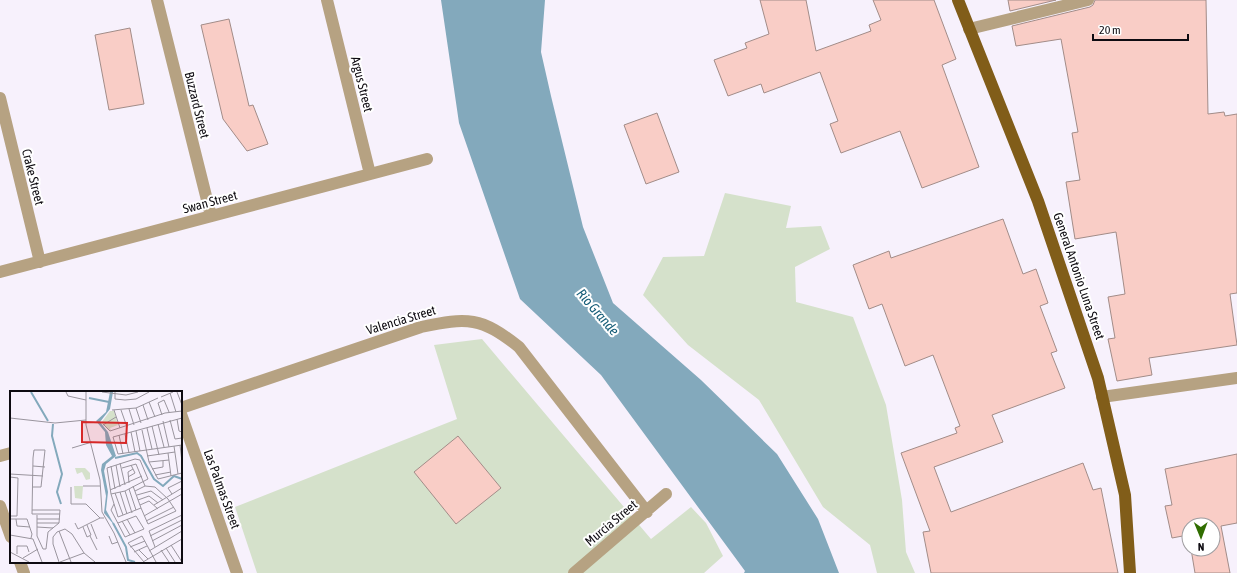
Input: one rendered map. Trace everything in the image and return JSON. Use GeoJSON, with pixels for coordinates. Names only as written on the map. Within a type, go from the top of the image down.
{"type":"FeatureCollection","features":[{"type":"Feature","properties":{"kind":"main road","name":"General Antonio Luna Street"},"geometry":{"type":"LineString","coordinates":[[958,0],[1038,201],[1098,378],[1125,495],[1130,573]]}},
{"type":"Feature","properties":{"kind":"street","name":"Buzzard Street"},"geometry":{"type":"LineString","coordinates":[[157,0],[211,216]]}},
{"type":"Feature","properties":{"kind":"street","name":"Argus Street"},"geometry":{"type":"LineString","coordinates":[[327,0],[370,174]]}},
{"type":"Feature","properties":{"kind":"street"},"geometry":{"type":"LineString","coordinates":[[969,30],[1088,0]]}},
{"type":"Feature","properties":{"kind":"street","name":"Crake Street"},"geometry":{"type":"LineString","coordinates":[[0,98],[40,262]]}},
{"type":"Feature","properties":{"kind":"street","name":"Swan Street"},"geometry":{"type":"LineString","coordinates":[[0,272],[427,159]]}},
{"type":"Feature","properties":{"kind":"street","name":"Valencia Street"},"geometry":{"type":"LineString","coordinates":[[182,408],[422,327],[451,320],[476,322],[498,330],[519,347],[647,512]]}},
{"type":"Feature","properties":{"kind":"street"},"geometry":{"type":"LineString","coordinates":[[1102,397],[1237,378]]}},
{"type":"Feature","properties":{"kind":"street","name":"Las Palmas Street"},"geometry":{"type":"LineString","coordinates":[[182,417],[237,573]]}},
{"type":"Feature","properties":{"kind":"street"},"geometry":{"type":"LineString","coordinates":[[0,456],[10,453]]}},
{"type":"Feature","properties":{"kind":"street","name":"Murcia Street"},"geometry":{"type":"LineString","coordinates":[[574,573],[647,512],[666,494]]}},
{"type":"Feature","properties":{"kind":"street"},"geometry":{"type":"LineString","coordinates":[[0,506],[10,534]]}},
{"type":"Feature","properties":{"kind":"street"},"geometry":{"type":"LineString","coordinates":[[20,563],[24,573]]}},
{"type":"Feature","properties":{"kind":"green space"},"geometry":{"type":"Polygon","coordinates":[[[725,193],[791,206],[786,228],[821,226],[830,249],[795,267],[796,302],[853,317],[886,405],[902,500],[906,552],[915,573],[877,573],[870,545],[823,507],[759,400],[688,345],[643,295],[663,257],[704,256],[725,193]]]}},
{"type":"Feature","properties":{"kind":"green space"},"geometry":{"type":"Polygon","coordinates":[[[482,339],[651,539],[691,507],[706,523],[723,556],[704,573],[257,573],[235,507],[457,419],[434,345],[482,339]]]}},
{"type":"Feature","properties":{"kind":"water","name":"Rio Grande"},"geometry":{"type":"Polygon","coordinates":[[[441,0],[545,0],[541,52],[583,227],[613,303],[701,380],[777,454],[818,519],[839,573],[744,573],[745,571],[601,375],[520,299],[459,123],[441,0]]]}},
{"type":"Feature","properties":{"kind":"building"},"geometry":{"type":"Polygon","coordinates":[[[760,0],[806,0],[816,51],[871,31],[869,25],[881,20],[873,0],[934,0],[956,59],[942,65],[979,167],[922,188],[900,131],[841,153],[830,124],[838,121],[820,72],[764,93],[761,84],[728,96],[714,60],[747,48],[745,43],[769,34],[760,0]]]}},
{"type":"Feature","properties":{"kind":"building"},"geometry":{"type":"Polygon","coordinates":[[[1008,0],[1056,0],[1010,11],[1008,0]]]}},
{"type":"Feature","properties":{"kind":"building"},"geometry":{"type":"Polygon","coordinates":[[[1095,0],[1206,0],[1208,114],[1224,112],[1225,116],[1237,114],[1237,293],[1230,294],[1237,345],[1149,358],[1152,375],[1117,381],[1108,339],[1115,338],[1108,297],[1125,294],[1116,232],[1075,239],[1066,182],[1080,180],[1072,133],[1078,132],[1061,39],[1016,46],[1012,26],[1090,7],[1093,5],[1095,0]]]}},
{"type":"Feature","properties":{"kind":"building"},"geometry":{"type":"Polygon","coordinates":[[[229,19],[249,106],[253,105],[268,144],[247,151],[223,119],[201,25],[229,19]]]}},
{"type":"Feature","properties":{"kind":"building"},"geometry":{"type":"Polygon","coordinates":[[[130,28],[144,104],[109,110],[95,35],[130,28]]]}},
{"type":"Feature","properties":{"kind":"building"},"geometry":{"type":"Polygon","coordinates":[[[657,113],[679,172],[646,184],[624,125],[657,113]]]}},
{"type":"Feature","properties":{"kind":"building"},"geometry":{"type":"Polygon","coordinates":[[[1003,219],[1023,274],[1036,269],[1048,303],[1040,306],[1057,351],[1051,353],[1065,388],[992,415],[1003,442],[934,467],[951,512],[1083,463],[1093,490],[1101,488],[1118,573],[931,573],[923,532],[930,531],[901,453],[957,433],[955,428],[960,426],[933,355],[905,366],[882,304],[869,309],[853,265],[889,251],[891,258],[1003,219]]]}},
{"type":"Feature","properties":{"kind":"building"},"geometry":{"type":"Polygon","coordinates":[[[458,436],[501,488],[456,524],[414,472],[458,436]]]}},
{"type":"Feature","properties":{"kind":"building"},"geometry":{"type":"Polygon","coordinates":[[[1237,454],[1237,523],[1221,526],[1221,517],[1181,517],[1181,536],[1172,538],[1165,506],[1172,505],[1165,469],[1237,454]]]}},
{"type":"Feature","properties":{"kind":"building"},"geometry":{"type":"Polygon","coordinates":[[[1221,526],[1230,573],[1195,573],[1192,557],[1221,557],[1221,526]]]}}]}
